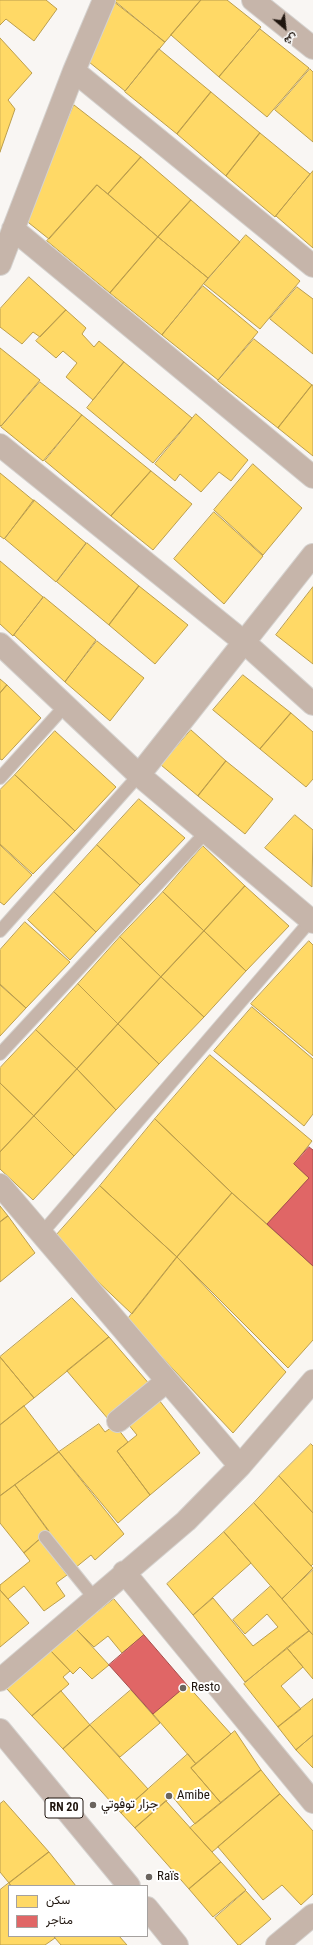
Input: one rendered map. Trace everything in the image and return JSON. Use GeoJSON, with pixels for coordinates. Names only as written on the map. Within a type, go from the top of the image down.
{"type":"FeatureCollection","features":[{"type":"Feature","properties":{"kind":"main road","name":"RN 20"},"geometry":{"type":"LineString","coordinates":[[0,1730],[128,1885]]}},
{"type":"Feature","properties":{"kind":"main road"},"geometry":{"type":"LineString","coordinates":[[148,1909],[177,1945]]}},
{"type":"Feature","properties":{"kind":"street"},"geometry":{"type":"LineString","coordinates":[[0,264],[74,71],[104,0]]}},
{"type":"Feature","properties":{"kind":"street"},"geometry":{"type":"LineString","coordinates":[[253,0],[313,48]]}},
{"type":"Feature","properties":{"kind":"street"},"geometry":{"type":"LineString","coordinates":[[74,71],[313,266]]}},
{"type":"Feature","properties":{"kind":"street"},"geometry":{"type":"LineString","coordinates":[[13,229],[313,477]]}},
{"type":"Feature","properties":{"kind":"street"},"geometry":{"type":"LineString","coordinates":[[0,445],[244,642],[313,704]]}},
{"type":"Feature","properties":{"kind":"street"},"geometry":{"type":"LineString","coordinates":[[139,775],[313,555]]}},
{"type":"Feature","properties":{"kind":"street"},"geometry":{"type":"LineString","coordinates":[[0,644],[139,775],[312,921]]}},
{"type":"Feature","properties":{"kind":"street"},"geometry":{"type":"LineString","coordinates":[[0,1185],[240,1466]]}},
{"type":"Feature","properties":{"kind":"street"},"geometry":{"type":"LineString","coordinates":[[118,1421],[167,1381]]}},
{"type":"Feature","properties":{"kind":"street"},"geometry":{"type":"LineString","coordinates":[[0,1680],[95,1599],[124,1572],[186,1521],[240,1466],[313,1381]]}},
{"type":"Feature","properties":{"kind":"street"},"geometry":{"type":"LineString","coordinates":[[124,1572],[313,1802]]}},
{"type":"Feature","properties":{"kind":"street"},"geometry":{"type":"LineString","coordinates":[[277,1945],[313,1915]]}},
{"type":"Feature","properties":{"kind":"lane"},"geometry":{"type":"LineString","coordinates":[[0,778],[65,706]]}},
{"type":"Feature","properties":{"kind":"lane"},"geometry":{"type":"LineString","coordinates":[[0,931],[139,775]]}},
{"type":"Feature","properties":{"kind":"lane"},"geometry":{"type":"LineString","coordinates":[[0,1054],[206,831]]}},
{"type":"Feature","properties":{"kind":"lane"},"geometry":{"type":"LineString","coordinates":[[42,1234],[312,921]]}},
{"type":"Feature","properties":{"kind":"lane"},"geometry":{"type":"LineString","coordinates":[[45,1537],[95,1599]]}},
{"type":"Feature","properties":{"kind":"building: سكن"},"geometry":{"type":"Polygon","coordinates":[[[0,0],[46,0],[57,9],[34,41],[6,19],[0,25],[0,0]]]}},
{"type":"Feature","properties":{"kind":"building: سكن"},"geometry":{"type":"Polygon","coordinates":[[[114,0],[201,0],[165,42],[114,0]]]}},
{"type":"Feature","properties":{"kind":"building: سكن"},"geometry":{"type":"Polygon","coordinates":[[[201,0],[227,0],[261,27],[219,77],[171,35],[201,0]]]}},
{"type":"Feature","properties":{"kind":"building: سكن"},"geometry":{"type":"Polygon","coordinates":[[[113,1],[165,42],[125,91],[89,62],[113,1]]]}},
{"type":"Feature","properties":{"kind":"building: سكن"},"geometry":{"type":"Polygon","coordinates":[[[260,29],[309,68],[267,117],[219,77],[260,29]]]}},
{"type":"Feature","properties":{"kind":"building: سكن"},"geometry":{"type":"Polygon","coordinates":[[[0,38],[32,73],[8,100],[15,109],[0,152],[0,38]]]}},
{"type":"Feature","properties":{"kind":"building: سكن"},"geometry":{"type":"Polygon","coordinates":[[[159,49],[211,92],[177,134],[125,92],[159,49]]]}},
{"type":"Feature","properties":{"kind":"building: سكن"},"geometry":{"type":"Polygon","coordinates":[[[310,69],[313,72],[313,142],[275,110],[310,69]]]}},
{"type":"Feature","properties":{"kind":"building: سكن"},"geometry":{"type":"Polygon","coordinates":[[[211,92],[260,133],[226,176],[177,134],[211,92]]]}},
{"type":"Feature","properties":{"kind":"building: سكن"},"geometry":{"type":"Polygon","coordinates":[[[74,105],[141,157],[108,194],[97,185],[49,239],[24,219],[74,105]]]}},
{"type":"Feature","properties":{"kind":"building: سكن"},"geometry":{"type":"Polygon","coordinates":[[[260,133],[310,174],[275,217],[226,176],[260,133]]]}},
{"type":"Feature","properties":{"kind":"building: سكن"},"geometry":{"type":"Polygon","coordinates":[[[141,157],[191,200],[158,237],[108,194],[141,157]]]}},
{"type":"Feature","properties":{"kind":"building: سكن"},"geometry":{"type":"Polygon","coordinates":[[[313,171],[313,248],[276,216],[313,171]]]}},
{"type":"Feature","properties":{"kind":"building: سكن"},"geometry":{"type":"Polygon","coordinates":[[[97,185],[158,237],[110,293],[47,241],[97,185]]]}},
{"type":"Feature","properties":{"kind":"building: سكن"},"geometry":{"type":"Polygon","coordinates":[[[191,200],[240,242],[208,278],[158,237],[191,200]]]}},
{"type":"Feature","properties":{"kind":"building: سكن"},"geometry":{"type":"Polygon","coordinates":[[[246,235],[300,281],[260,329],[204,284],[246,235]]]}},
{"type":"Feature","properties":{"kind":"building: سكن"},"geometry":{"type":"Polygon","coordinates":[[[158,237],[208,278],[162,335],[110,293],[158,237]]]}},
{"type":"Feature","properties":{"kind":"building: سكن"},"geometry":{"type":"Polygon","coordinates":[[[29,277],[66,310],[40,337],[33,332],[22,344],[0,327],[0,309],[29,277]]]}},
{"type":"Feature","properties":{"kind":"building: سكن"},"geometry":{"type":"Polygon","coordinates":[[[203,286],[258,332],[218,380],[162,335],[203,286]]]}},
{"type":"Feature","properties":{"kind":"building: سكن"},"geometry":{"type":"Polygon","coordinates":[[[297,287],[313,299],[313,354],[270,319],[297,287]]]}},
{"type":"Feature","properties":{"kind":"building: سكن"},"geometry":{"type":"Polygon","coordinates":[[[66,310],[86,328],[82,334],[94,347],[99,341],[124,362],[93,400],[66,377],[77,363],[63,351],[56,358],[36,341],[66,310]]]}},
{"type":"Feature","properties":{"kind":"building: سكن"},"geometry":{"type":"Polygon","coordinates":[[[254,339],[312,385],[278,428],[218,381],[254,339]]]}},
{"type":"Feature","properties":{"kind":"building: سكن"},"geometry":{"type":"Polygon","coordinates":[[[0,348],[40,380],[1,426],[0,425],[0,348]]]}},
{"type":"Feature","properties":{"kind":"building: سكن"},"geometry":{"type":"Polygon","coordinates":[[[124,362],[192,418],[153,463],[87,408],[124,362]]]}},
{"type":"Feature","properties":{"kind":"building: سكن"},"geometry":{"type":"Polygon","coordinates":[[[40,382],[82,415],[43,461],[1,427],[40,382]]]}},
{"type":"Feature","properties":{"kind":"building: سكن"},"geometry":{"type":"Polygon","coordinates":[[[313,385],[313,456],[278,428],[313,385]]]}},
{"type":"Feature","properties":{"kind":"building: سكن"},"geometry":{"type":"Polygon","coordinates":[[[196,414],[248,460],[231,481],[219,472],[201,492],[180,474],[175,481],[155,464],[196,414]]]}},
{"type":"Feature","properties":{"kind":"building: سكن"},"geometry":{"type":"Polygon","coordinates":[[[82,415],[151,471],[111,516],[45,461],[82,415]]]}},
{"type":"Feature","properties":{"kind":"building: سكن"},"geometry":{"type":"Polygon","coordinates":[[[253,464],[302,508],[263,555],[214,510],[253,464]]]}},
{"type":"Feature","properties":{"kind":"building: سكن"},"geometry":{"type":"Polygon","coordinates":[[[151,471],[192,504],[153,550],[111,516],[151,471]]]}},
{"type":"Feature","properties":{"kind":"building: سكن"},"geometry":{"type":"Polygon","coordinates":[[[0,473],[34,501],[4,539],[0,536],[0,473]]]}},
{"type":"Feature","properties":{"kind":"building: سكن"},"geometry":{"type":"Polygon","coordinates":[[[34,500],[86,543],[56,582],[5,539],[34,500]]]}},
{"type":"Feature","properties":{"kind":"building: سكن"},"geometry":{"type":"Polygon","coordinates":[[[214,512],[263,556],[224,604],[174,559],[214,512]]]}},
{"type":"Feature","properties":{"kind":"building: سكن"},"geometry":{"type":"Polygon","coordinates":[[[87,543],[139,586],[109,625],[57,582],[87,543]]]}},
{"type":"Feature","properties":{"kind":"building: سكن"},"geometry":{"type":"Polygon","coordinates":[[[0,561],[43,597],[13,636],[0,624],[0,561]]]}},
{"type":"Feature","properties":{"kind":"building: سكن"},"geometry":{"type":"Polygon","coordinates":[[[139,586],[188,625],[155,664],[109,625],[139,586]]]}},
{"type":"Feature","properties":{"kind":"building: سكن"},"geometry":{"type":"Polygon","coordinates":[[[313,587],[313,664],[276,635],[313,587]]]}},
{"type":"Feature","properties":{"kind":"building: سكن"},"geometry":{"type":"Polygon","coordinates":[[[44,597],[96,640],[65,682],[14,635],[44,597]]]}},
{"type":"Feature","properties":{"kind":"building: سكن"},"geometry":{"type":"Polygon","coordinates":[[[97,641],[144,678],[110,721],[65,682],[97,641]]]}},
{"type":"Feature","properties":{"kind":"building: سكن"},"geometry":{"type":"Polygon","coordinates":[[[243,675],[291,713],[260,749],[213,710],[243,675]]]}},
{"type":"Feature","properties":{"kind":"building: سكن"},"geometry":{"type":"Polygon","coordinates":[[[0,679],[7,685],[0,693],[0,679]]]}},
{"type":"Feature","properties":{"kind":"building: سكن"},"geometry":{"type":"Polygon","coordinates":[[[7,685],[41,718],[2,760],[0,759],[0,693],[7,685]]]}},
{"type":"Feature","properties":{"kind":"building: سكن"},"geometry":{"type":"Polygon","coordinates":[[[291,713],[313,732],[313,779],[306,787],[260,749],[291,713]]]}},
{"type":"Feature","properties":{"kind":"building: سكن"},"geometry":{"type":"Polygon","coordinates":[[[191,730],[226,761],[198,796],[161,765],[191,730]]]}},
{"type":"Feature","properties":{"kind":"building: سكن"},"geometry":{"type":"Polygon","coordinates":[[[55,731],[116,787],[75,831],[15,775],[55,731]]]}},
{"type":"Feature","properties":{"kind":"building: سكن"},"geometry":{"type":"Polygon","coordinates":[[[226,761],[273,799],[245,834],[198,796],[226,761]]]}},
{"type":"Feature","properties":{"kind":"building: سكن"},"geometry":{"type":"Polygon","coordinates":[[[15,775],[75,831],[33,874],[0,844],[0,790],[15,775]]]}},
{"type":"Feature","properties":{"kind":"building: سكن"},"geometry":{"type":"Polygon","coordinates":[[[139,799],[185,838],[140,885],[97,845],[139,799]]]}},
{"type":"Feature","properties":{"kind":"building: سكن"},"geometry":{"type":"Polygon","coordinates":[[[295,815],[313,830],[312,887],[265,848],[295,815]]]}},
{"type":"Feature","properties":{"kind":"building: سكن"},"geometry":{"type":"Polygon","coordinates":[[[0,845],[32,875],[4,905],[0,902],[0,845]]]}},
{"type":"Feature","properties":{"kind":"building: سكن"},"geometry":{"type":"Polygon","coordinates":[[[97,845],[140,885],[96,932],[54,892],[97,845]]]}},
{"type":"Feature","properties":{"kind":"building: سكن"},"geometry":{"type":"Polygon","coordinates":[[[203,846],[245,886],[204,931],[163,892],[203,846]]]}},
{"type":"Feature","properties":{"kind":"building: سكن"},"geometry":{"type":"Polygon","coordinates":[[[245,886],[289,926],[246,971],[204,931],[245,886]]]}},
{"type":"Feature","properties":{"kind":"building: سكن"},"geometry":{"type":"Polygon","coordinates":[[[54,892],[96,932],[70,960],[28,920],[54,892]]]}},
{"type":"Feature","properties":{"kind":"building: سكن"},"geometry":{"type":"Polygon","coordinates":[[[163,892],[204,931],[161,977],[120,937],[163,892]]]}},
{"type":"Feature","properties":{"kind":"building: سكن"},"geometry":{"type":"Polygon","coordinates":[[[25,922],[70,962],[26,1008],[0,984],[0,950],[25,922]]]}},
{"type":"Feature","properties":{"kind":"building: سكن"},"geometry":{"type":"Polygon","coordinates":[[[204,931],[246,971],[204,1017],[161,977],[204,931]]]}},
{"type":"Feature","properties":{"kind":"building: سكن"},"geometry":{"type":"Polygon","coordinates":[[[120,937],[161,977],[118,1024],[78,984],[120,937]]]}},
{"type":"Feature","properties":{"kind":"building: سكن"},"geometry":{"type":"Polygon","coordinates":[[[309,941],[313,945],[313,1056],[251,1004],[309,941]]]}},
{"type":"Feature","properties":{"kind":"building: سكن"},"geometry":{"type":"Polygon","coordinates":[[[161,977],[204,1017],[159,1064],[118,1024],[161,977]]]}},
{"type":"Feature","properties":{"kind":"building: سكن"},"geometry":{"type":"Polygon","coordinates":[[[78,984],[118,1024],[77,1069],[36,1030],[78,984]]]}},
{"type":"Feature","properties":{"kind":"building: سكن"},"geometry":{"type":"Polygon","coordinates":[[[0,985],[26,1008],[0,1036],[0,985]]]}},
{"type":"Feature","properties":{"kind":"building: سكن"},"geometry":{"type":"Polygon","coordinates":[[[252,1007],[313,1059],[313,1114],[304,1126],[214,1051],[252,1007]]]}},
{"type":"Feature","properties":{"kind":"building: سكن"},"geometry":{"type":"Polygon","coordinates":[[[118,1024],[159,1064],[116,1110],[77,1069],[118,1024]]]}},
{"type":"Feature","properties":{"kind":"building: سكن"},"geometry":{"type":"Polygon","coordinates":[[[36,1030],[77,1069],[34,1116],[0,1083],[0,1068],[36,1030]]]}},
{"type":"Feature","properties":{"kind":"building: سكن"},"geometry":{"type":"Polygon","coordinates":[[[210,1055],[312,1141],[294,1164],[309,1178],[267,1224],[232,1193],[155,1119],[210,1055]]]}},
{"type":"Feature","properties":{"kind":"building: سكن"},"geometry":{"type":"Polygon","coordinates":[[[77,1069],[116,1110],[74,1156],[34,1116],[77,1069]]]}},
{"type":"Feature","properties":{"kind":"building: سكن"},"geometry":{"type":"Polygon","coordinates":[[[0,1083],[34,1116],[0,1152],[0,1083]]]}},
{"type":"Feature","properties":{"kind":"building: سكن"},"geometry":{"type":"Polygon","coordinates":[[[34,1116],[74,1156],[33,1200],[0,1169],[0,1152],[34,1116]]]}},
{"type":"Feature","properties":{"kind":"building: سكن"},"geometry":{"type":"Polygon","coordinates":[[[155,1119],[232,1193],[177,1257],[100,1186],[155,1119]]]}},
{"type":"Feature","properties":{"kind":"building: سكن"},"geometry":{"type":"Polygon","coordinates":[[[100,1186],[177,1257],[132,1314],[53,1239],[100,1186]]]}},
{"type":"Feature","properties":{"kind":"building: سكن"},"geometry":{"type":"Polygon","coordinates":[[[232,1193],[313,1266],[313,1340],[288,1368],[177,1257],[232,1193]]]}},
{"type":"Feature","properties":{"kind":"building: سكن"},"geometry":{"type":"Polygon","coordinates":[[[0,1206],[8,1216],[0,1222],[0,1206]]]}},
{"type":"Feature","properties":{"kind":"building: سكن"},"geometry":{"type":"Polygon","coordinates":[[[8,1216],[35,1253],[0,1282],[0,1222],[8,1216]]]}},
{"type":"Feature","properties":{"kind":"building: سكن"},"geometry":{"type":"Polygon","coordinates":[[[177,1257],[286,1372],[233,1433],[127,1320],[177,1257]]]}},
{"type":"Feature","properties":{"kind":"building: سكن"},"geometry":{"type":"Polygon","coordinates":[[[72,1298],[109,1337],[34,1398],[0,1357],[72,1298]]]}},
{"type":"Feature","properties":{"kind":"building: سكن"},"geometry":{"type":"Polygon","coordinates":[[[109,1337],[151,1386],[109,1420],[67,1371],[109,1337]]]}},
{"type":"Feature","properties":{"kind":"building: سكن"},"geometry":{"type":"Polygon","coordinates":[[[0,1357],[34,1398],[0,1425],[0,1357]]]}},
{"type":"Feature","properties":{"kind":"building: سكن"},"geometry":{"type":"Polygon","coordinates":[[[159,1400],[200,1453],[150,1495],[117,1451],[137,1435],[128,1424],[159,1400]]]}},
{"type":"Feature","properties":{"kind":"building: سكن"},"geometry":{"type":"Polygon","coordinates":[[[24,1406],[59,1452],[0,1496],[0,1425],[24,1406]]]}},
{"type":"Feature","properties":{"kind":"building: سكن"},"geometry":{"type":"Polygon","coordinates":[[[99,1424],[105,1432],[115,1425],[128,1442],[117,1451],[150,1495],[118,1523],[59,1452],[99,1424]]]}},
{"type":"Feature","properties":{"kind":"building: سكن"},"geometry":{"type":"Polygon","coordinates":[[[311,1444],[313,1446],[313,1513],[279,1476],[311,1444]]]}},
{"type":"Feature","properties":{"kind":"building: سكن"},"geometry":{"type":"Polygon","coordinates":[[[59,1452],[124,1534],[95,1560],[91,1555],[75,1568],[15,1485],[59,1452]]]}},
{"type":"Feature","properties":{"kind":"building: سكن"},"geometry":{"type":"Polygon","coordinates":[[[279,1476],[313,1513],[313,1564],[311,1566],[254,1503],[279,1476]]]}},
{"type":"Feature","properties":{"kind":"building: سكن"},"geometry":{"type":"Polygon","coordinates":[[[15,1485],[49,1531],[24,1553],[0,1523],[0,1496],[15,1485]]]}},
{"type":"Feature","properties":{"kind":"building: سكن"},"geometry":{"type":"Polygon","coordinates":[[[254,1503],[313,1568],[282,1599],[224,1532],[254,1503]]]}},
{"type":"Feature","properties":{"kind":"building: سكن"},"geometry":{"type":"Polygon","coordinates":[[[224,1532],[251,1563],[193,1615],[167,1584],[224,1532]]]}},
{"type":"Feature","properties":{"kind":"building: سكن"},"geometry":{"type":"Polygon","coordinates":[[[40,1539],[67,1575],[56,1583],[65,1596],[44,1611],[24,1586],[8,1599],[0,1590],[0,1585],[30,1561],[24,1553],[40,1539]]]}},
{"type":"Feature","properties":{"kind":"building: سكن"},"geometry":{"type":"Polygon","coordinates":[[[313,1570],[313,1635],[282,1599],[313,1570]]]}},
{"type":"Feature","properties":{"kind":"building: سكن"},"geometry":{"type":"Polygon","coordinates":[[[271,1586],[309,1631],[245,1682],[193,1615],[213,1598],[253,1646],[278,1627],[267,1614],[245,1634],[233,1620],[271,1586]]]}},
{"type":"Feature","properties":{"kind":"building: سكن"},"geometry":{"type":"Polygon","coordinates":[[[0,1590],[29,1623],[0,1647],[0,1590]]]}},
{"type":"Feature","properties":{"kind":"building: سكن"},"geometry":{"type":"Polygon","coordinates":[[[114,1599],[144,1635],[122,1653],[108,1636],[94,1647],[76,1629],[114,1599]]]}},
{"type":"Feature","properties":{"kind":"building: سكن"},"geometry":{"type":"Polygon","coordinates":[[[76,1629],[109,1665],[92,1679],[80,1667],[73,1674],[50,1650],[76,1629]]]}},
{"type":"Feature","properties":{"kind":"building: سكن"},"geometry":{"type":"Polygon","coordinates":[[[309,1631],[313,1635],[313,1679],[287,1648],[309,1631]]]}},
{"type":"Feature","properties":{"kind":"building: سكن"},"geometry":{"type":"Polygon","coordinates":[[[287,1648],[303,1667],[281,1686],[301,1709],[278,1727],[244,1684],[287,1648]]]}},
{"type":"Feature","properties":{"kind":"building: سكن"},"geometry":{"type":"Polygon","coordinates":[[[50,1650],[70,1671],[63,1677],[69,1684],[32,1716],[6,1688],[50,1650]]]}},
{"type":"Feature","properties":{"kind":"building: سكن"},"geometry":{"type":"Polygon","coordinates":[[[187,1685],[231,1734],[196,1764],[153,1714],[187,1685]]]}},
{"type":"Feature","properties":{"kind":"building: سكن"},"geometry":{"type":"Polygon","coordinates":[[[131,1690],[160,1723],[120,1757],[90,1725],[131,1690]]]}},
{"type":"Feature","properties":{"kind":"building: سكن"},"geometry":{"type":"Polygon","coordinates":[[[61,1691],[90,1725],[63,1749],[32,1716],[61,1691]]]}},
{"type":"Feature","properties":{"kind":"building: سكن"},"geometry":{"type":"Polygon","coordinates":[[[313,1699],[313,1735],[296,1750],[278,1727],[313,1699]]]}},
{"type":"Feature","properties":{"kind":"building: سكن"},"geometry":{"type":"Polygon","coordinates":[[[90,1725],[148,1789],[121,1813],[63,1749],[90,1725]]]}},
{"type":"Feature","properties":{"kind":"building: سكن"},"geometry":{"type":"Polygon","coordinates":[[[235,1731],[261,1770],[221,1803],[191,1768],[235,1731]]]}},
{"type":"Feature","properties":{"kind":"building: سكن"},"geometry":{"type":"Polygon","coordinates":[[[313,1736],[313,1768],[296,1750],[313,1736]]]}},
{"type":"Feature","properties":{"kind":"building: سكن"},"geometry":{"type":"Polygon","coordinates":[[[188,1754],[196,1764],[191,1768],[221,1803],[195,1824],[172,1796],[135,1828],[121,1813],[188,1754]]]}},
{"type":"Feature","properties":{"kind":"building: سكن"},"geometry":{"type":"Polygon","coordinates":[[[261,1770],[280,1794],[212,1852],[190,1828],[261,1770]]]}},
{"type":"Feature","properties":{"kind":"building: سكن"},"geometry":{"type":"Polygon","coordinates":[[[280,1794],[313,1831],[313,1894],[301,1905],[282,1885],[263,1900],[218,1847],[280,1794]]]}},
{"type":"Feature","properties":{"kind":"building: سكن"},"geometry":{"type":"Polygon","coordinates":[[[4,1801],[49,1852],[9,1883],[0,1872],[0,1804],[4,1801]]]}},
{"type":"Feature","properties":{"kind":"building: سكن"},"geometry":{"type":"Polygon","coordinates":[[[166,1801],[221,1862],[189,1889],[135,1828],[166,1801]]]}},
{"type":"Feature","properties":{"kind":"building: سكن"},"geometry":{"type":"Polygon","coordinates":[[[49,1852],[75,1885],[10,1885],[9,1883],[49,1852]]]}},
{"type":"Feature","properties":{"kind":"building: سكن"},"geometry":{"type":"Polygon","coordinates":[[[221,1862],[246,1890],[213,1917],[189,1889],[221,1862]]]}},
{"type":"Feature","properties":{"kind":"building: سكن"},"geometry":{"type":"Polygon","coordinates":[[[9,1883],[10,1885],[8,1885],[8,1937],[55,1938],[45,1945],[0,1945],[0,1890],[9,1883]]]}},
{"type":"Feature","properties":{"kind":"building: سكن"},"geometry":{"type":"Polygon","coordinates":[[[246,1891],[271,1919],[240,1945],[238,1945],[215,1918],[246,1891]]]}},
{"type":"Feature","properties":{"kind":"building: سكن"},"geometry":{"type":"Polygon","coordinates":[[[120,1937],[127,1945],[61,1945],[55,1938],[120,1937]]]}},
{"type":"Feature","properties":{"kind":"building: متاجر"},"geometry":{"type":"Polygon","coordinates":[[[309,1147],[313,1150],[313,1266],[267,1224],[309,1178],[294,1164],[309,1147]]]}},
{"type":"Feature","properties":{"kind":"building: متاجر"},"geometry":{"type":"Polygon","coordinates":[[[144,1635],[187,1685],[153,1714],[109,1665],[144,1635]]]}},
{"type":"Feature","properties":{"kind":"place","name":"Resto"},"geometry":{"type":"Point","coordinates":[183,1688]}},
{"type":"Feature","properties":{"kind":"place","name":"Amibe"},"geometry":{"type":"Point","coordinates":[169,1796]}},
{"type":"Feature","properties":{"kind":"place","name":"جزار توفوتي"},"geometry":{"type":"Point","coordinates":[93,1805]}},
{"type":"Feature","properties":{"kind":"place","name":"Raïs"},"geometry":{"type":"Point","coordinates":[149,1877]}}]}
